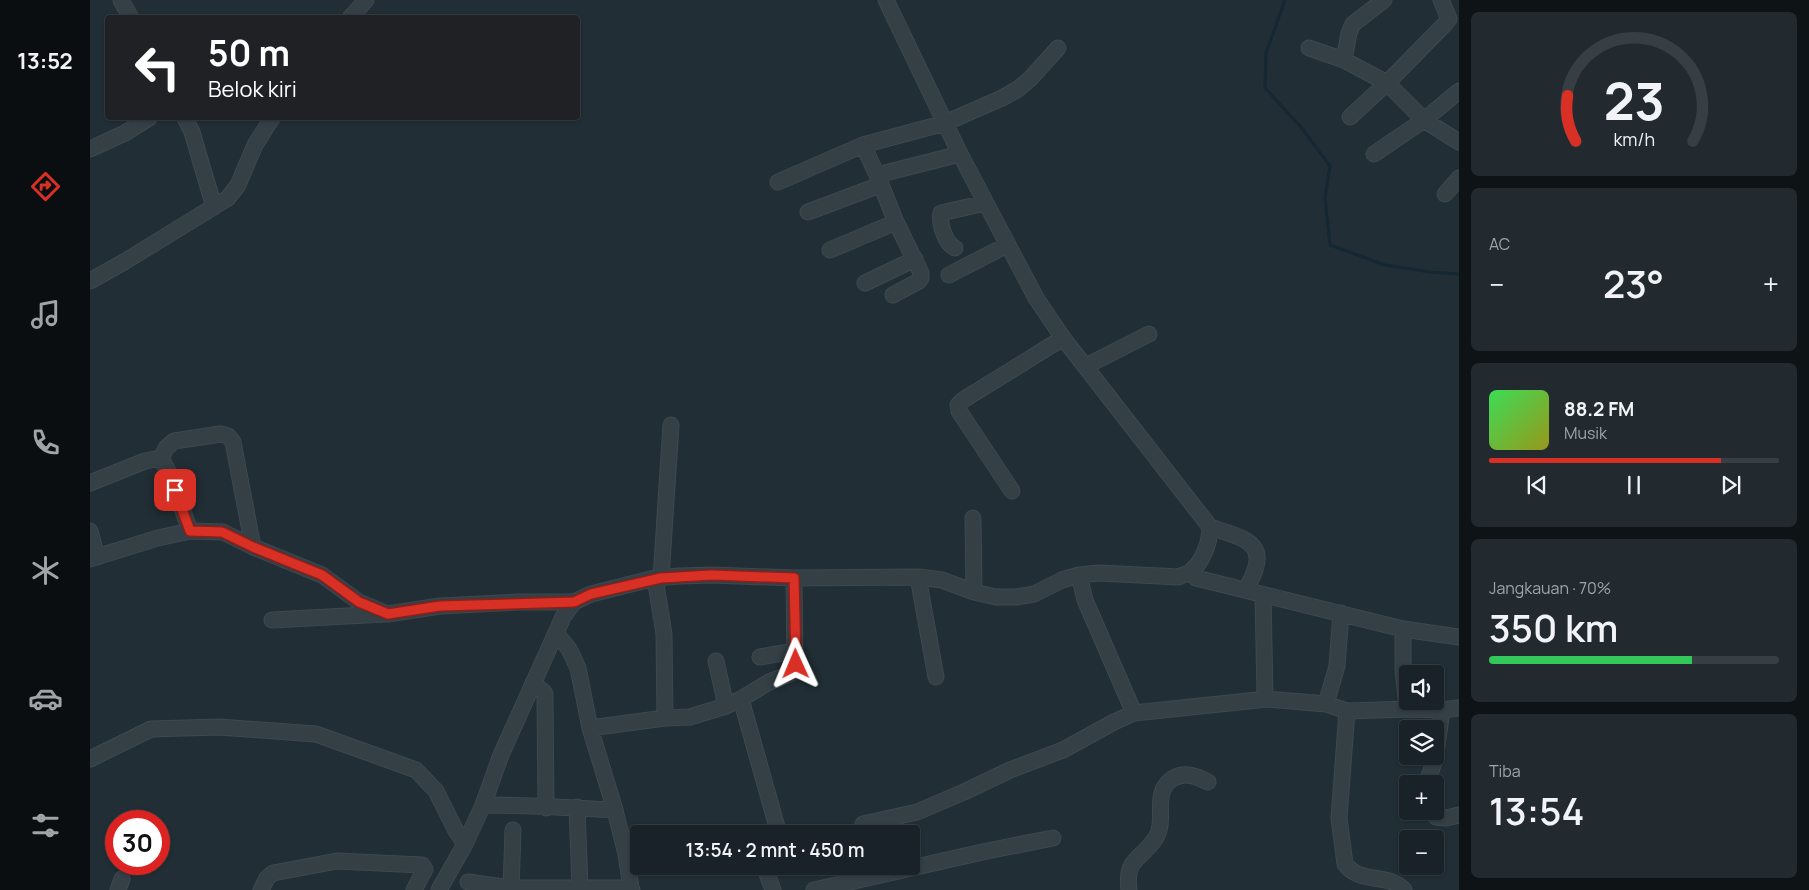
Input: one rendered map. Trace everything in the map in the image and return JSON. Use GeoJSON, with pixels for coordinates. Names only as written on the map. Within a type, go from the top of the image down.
{"type":"FeatureCollection","features":[{"type":"Feature","properties":{"kind":"street"},"geometry":{"type":"LineString","coordinates":[[121,0],[129,15]]}},
{"type":"Feature","properties":{"kind":"street"},"geometry":{"type":"LineString","coordinates":[[353,15],[366,0]]}},
{"type":"Feature","properties":{"kind":"street"},"geometry":{"type":"LineString","coordinates":[[886,0],[960,154],[1036,298],[1063,338],[1210,527],[1241,538],[1254,547],[1257,553],[1257,562],[1246,590]]}},
{"type":"Feature","properties":{"kind":"street"},"geometry":{"type":"LineString","coordinates":[[1344,60],[1349,33],[1353,24],[1384,0]]}},
{"type":"Feature","properties":{"kind":"street"},"geometry":{"type":"LineString","coordinates":[[1350,117],[1449,19],[1441,0]]}},
{"type":"Feature","properties":{"kind":"street"},"geometry":{"type":"LineString","coordinates":[[778,182],[863,146],[945,123],[1018,89],[1030,79],[1058,48]]}},
{"type":"Feature","properties":{"kind":"street"},"geometry":{"type":"LineString","coordinates":[[1309,48],[1344,60],[1387,82],[1424,120],[1459,142]]}},
{"type":"Feature","properties":{"kind":"street"},"geometry":{"type":"LineString","coordinates":[[1374,154],[1424,120],[1459,91]]}},
{"type":"Feature","properties":{"kind":"street"},"geometry":{"type":"LineString","coordinates":[[90,149],[125,133],[146,120]]}},
{"type":"Feature","properties":{"kind":"street"},"geometry":{"type":"LineString","coordinates":[[187,120],[214,207]]}},
{"type":"Feature","properties":{"kind":"street"},"geometry":{"type":"LineString","coordinates":[[90,281],[228,198],[238,185],[254,145],[271,120]]}},
{"type":"Feature","properties":{"kind":"street"},"geometry":{"type":"LineString","coordinates":[[863,146],[896,222],[921,273],[919,281],[893,295]]}},
{"type":"Feature","properties":{"kind":"street"},"geometry":{"type":"LineString","coordinates":[[808,212],[879,180],[960,154]]}},
{"type":"Feature","properties":{"kind":"street"},"geometry":{"type":"LineString","coordinates":[[1445,194],[1459,178]]}},
{"type":"Feature","properties":{"kind":"street"},"geometry":{"type":"LineString","coordinates":[[955,248],[951,246],[942,228],[941,213],[985,203]]}},
{"type":"Feature","properties":{"kind":"street"},"geometry":{"type":"LineString","coordinates":[[830,250],[896,222]]}},
{"type":"Feature","properties":{"kind":"street"},"geometry":{"type":"LineString","coordinates":[[949,275],[1007,245]]}},
{"type":"Feature","properties":{"kind":"street"},"geometry":{"type":"LineString","coordinates":[[865,283],[915,259]]}},
{"type":"Feature","properties":{"kind":"street"},"geometry":{"type":"LineString","coordinates":[[1086,366],[1149,334]]}},
{"type":"Feature","properties":{"kind":"street"},"geometry":{"type":"LineString","coordinates":[[1012,491],[959,411],[958,405],[963,400],[1063,338]]}},
{"type":"Feature","properties":{"kind":"street"},"geometry":{"type":"LineString","coordinates":[[665,718],[664,634],[658,578],[671,425]]}},
{"type":"Feature","properties":{"kind":"street"},"geometry":{"type":"LineString","coordinates":[[161,458],[166,448],[174,440],[222,434],[228,436],[233,442],[253,547]]}},
{"type":"Feature","properties":{"kind":"street"},"geometry":{"type":"LineString","coordinates":[[90,483],[145,461],[161,458]]}},
{"type":"Feature","properties":{"kind":"street"},"geometry":{"type":"LineString","coordinates":[[161,458],[171,477],[190,531]]}},
{"type":"Feature","properties":{"kind":"street"},"geometry":{"type":"LineString","coordinates":[[974,518],[974,592]]}},
{"type":"Feature","properties":{"kind":"street"},"geometry":{"type":"LineString","coordinates":[[272,620],[388,614],[440,606],[574,602],[591,594],[658,578],[712,575],[794,578],[918,577],[942,580],[974,592],[996,597],[1016,597],[1034,594],[1062,580],[1079,575],[1100,573],[1179,577],[1190,572],[1199,562],[1210,539],[1210,527]]}},
{"type":"Feature","properties":{"kind":"street"},"geometry":{"type":"LineString","coordinates":[[90,531],[93,558],[158,538],[190,531],[222,532],[253,547],[322,575],[359,602],[388,614]]}},
{"type":"Feature","properties":{"kind":"street"},"geometry":{"type":"LineString","coordinates":[[1190,572],[1196,578],[1403,629],[1459,637]]}},
{"type":"Feature","properties":{"kind":"street"},"geometry":{"type":"LineString","coordinates":[[1079,575],[1085,600],[1134,713]]}},
{"type":"Feature","properties":{"kind":"street"},"geometry":{"type":"LineString","coordinates":[[918,577],[936,677]]}},
{"type":"Feature","properties":{"kind":"street"},"geometry":{"type":"LineString","coordinates":[[590,728],[665,718],[690,717],[726,706],[769,682],[792,673],[796,664],[794,578]]}},
{"type":"Feature","properties":{"kind":"street"},"geometry":{"type":"LineString","coordinates":[[1263,595],[1267,699]]}},
{"type":"Feature","properties":{"kind":"street"},"geometry":{"type":"LineString","coordinates":[[439,890],[465,844],[533,683],[563,617],[574,602]]}},
{"type":"Feature","properties":{"kind":"street"},"geometry":{"type":"LineString","coordinates":[[1326,704],[1337,666],[1341,613]]}},
{"type":"Feature","properties":{"kind":"street"},"geometry":{"type":"LineString","coordinates":[[1403,629],[1403,665]]}},
{"type":"Feature","properties":{"kind":"street"},"geometry":{"type":"LineString","coordinates":[[468,882],[511,889],[631,889],[626,854],[615,810],[590,728],[578,668],[569,649],[556,633]]}},
{"type":"Feature","properties":{"kind":"street"},"geometry":{"type":"LineString","coordinates":[[760,657],[795,651]]}},
{"type":"Feature","properties":{"kind":"street"},"geometry":{"type":"LineString","coordinates":[[716,661],[726,706]]}},
{"type":"Feature","properties":{"kind":"street"},"geometry":{"type":"LineString","coordinates":[[533,683],[545,695],[546,808]]}},
{"type":"Feature","properties":{"kind":"street"},"geometry":{"type":"LineString","coordinates":[[741,699],[776,825]]}},
{"type":"Feature","properties":{"kind":"street"},"geometry":{"type":"LineString","coordinates":[[863,824],[917,812],[1010,770],[1064,750],[1134,713],[1267,699],[1326,704],[1347,711],[1399,709]]}},
{"type":"Feature","properties":{"kind":"street"},"geometry":{"type":"LineString","coordinates":[[1444,710],[1459,708]]}},
{"type":"Feature","properties":{"kind":"street"},"geometry":{"type":"LineString","coordinates":[[1429,775],[1435,760],[1442,710]]}},
{"type":"Feature","properties":{"kind":"street"},"geometry":{"type":"LineString","coordinates":[[1347,711],[1339,818],[1345,864],[1350,870],[1359,875],[1392,882],[1404,890]]}},
{"type":"Feature","properties":{"kind":"street"},"geometry":{"type":"LineString","coordinates":[[90,759],[151,729],[219,727],[316,734],[416,770],[436,791],[456,831],[465,844]]}},
{"type":"Feature","properties":{"kind":"street"},"geometry":{"type":"LineString","coordinates":[[1129,890],[1127,876],[1133,862],[1156,838],[1161,825],[1162,789],[1170,780],[1179,775],[1187,774],[1208,782]]}},
{"type":"Feature","properties":{"kind":"street"},"geometry":{"type":"LineString","coordinates":[[483,805],[546,808],[578,807],[615,810]]}},
{"type":"Feature","properties":{"kind":"street"},"geometry":{"type":"LineString","coordinates":[[578,807],[580,888]]}},
{"type":"Feature","properties":{"kind":"street"},"geometry":{"type":"LineString","coordinates":[[1444,818],[1459,815]]}},
{"type":"Feature","properties":{"kind":"street"},"geometry":{"type":"LineString","coordinates":[[511,889],[513,830]]}},
{"type":"Feature","properties":{"kind":"street"},"geometry":{"type":"LineString","coordinates":[[814,890],[1053,838]]}},
{"type":"Feature","properties":{"kind":"street"},"geometry":{"type":"LineString","coordinates":[[261,890],[266,878],[272,873],[337,862],[356,861],[422,865],[425,869],[414,890]]}},
{"type":"Feature","properties":{"kind":"street"},"geometry":{"type":"LineString","coordinates":[[767,875],[773,890]]}},
{"type":"Feature","properties":{"kind":"waterway"},"geometry":{"type":"LineString","coordinates":[[1285,0],[1266,53],[1265,88],[1301,127],[1330,166],[1325,198],[1330,245],[1385,265],[1430,272],[1459,274]]}},
{"type":"Feature","properties":{"kind":"route"},"geometry":{"type":"LineString","coordinates":[[175,490],[190,531],[222,532],[278,558],[322,575],[359,602],[388,614],[440,606],[519,602],[574,602],[591,594],[655,578],[712,575],[794,578],[796,664]]}}]}
